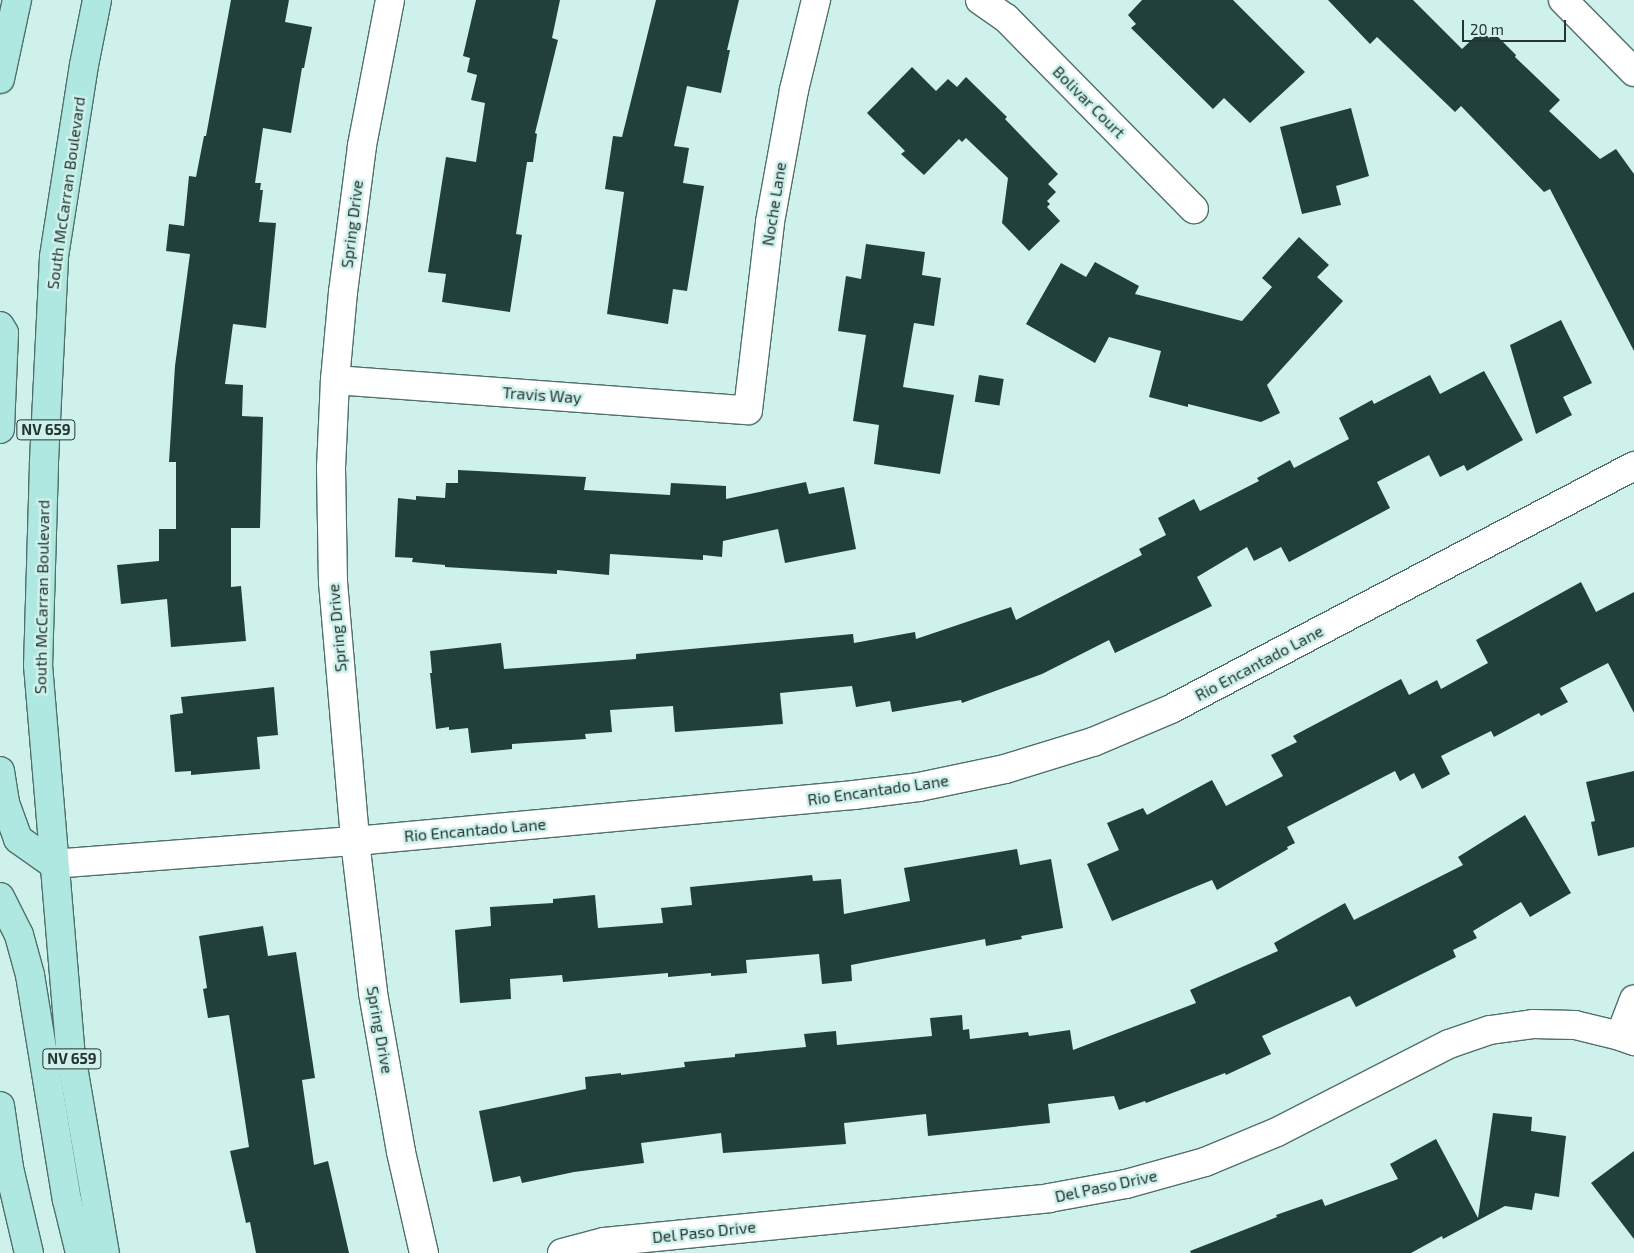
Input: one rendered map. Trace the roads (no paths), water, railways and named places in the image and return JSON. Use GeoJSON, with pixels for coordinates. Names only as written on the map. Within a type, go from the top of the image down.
{"type":"FeatureCollection","features":[{"type":"Feature","properties":{"kind":"main road"},"geometry":{"type":"LineString","coordinates":[[0,79],[17,0]]}},
{"type":"Feature","properties":{"kind":"main road","name":"South McCarran Boulevard"},"geometry":{"type":"LineString","coordinates":[[97,0],[84,65],[54,258],[44,465],[38,666],[53,864],[71,1055],[104,1253]]}},
{"type":"Feature","properties":{"kind":"main road"},"geometry":{"type":"LineString","coordinates":[[0,326],[4,333],[0,429]]}},
{"type":"Feature","properties":{"kind":"main road"},"geometry":{"type":"LineString","coordinates":[[0,771],[5,803],[18,839],[53,864]]}},
{"type":"Feature","properties":{"kind":"main road"},"geometry":{"type":"LineString","coordinates":[[0,897],[19,935],[30,975],[67,1200],[80,1253]]}},
{"type":"Feature","properties":{"kind":"main road"},"geometry":{"type":"LineString","coordinates":[[0,1106],[3,1145],[29,1253]]}},
{"type":"Feature","properties":{"kind":"street","name":"Spring Drive"},"geometry":{"type":"LineString","coordinates":[[390,0],[362,146],[343,292],[335,380],[331,468],[333,582],[355,840],[373,992],[401,1152],[424,1253]]}},
{"type":"Feature","properties":{"kind":"street","name":"Noche Lane"},"geometry":{"type":"LineString","coordinates":[[748,410],[770,222],[794,90],[816,0]]}},
{"type":"Feature","properties":{"kind":"street","name":"Bolivar Court"},"geometry":{"type":"LineString","coordinates":[[980,0],[1006,18],[1194,208]]}},
{"type":"Feature","properties":{"kind":"street"},"geometry":{"type":"LineString","coordinates":[[1563,0],[1634,72]]}},
{"type":"Feature","properties":{"kind":"street","name":"Travis Way"},"geometry":{"type":"LineString","coordinates":[[335,380],[748,410]]}},
{"type":"Feature","properties":{"kind":"street","name":"Rio Encantado Lane"},"geometry":{"type":"LineString","coordinates":[[53,864],[355,840],[854,795],[919,787],[1005,769],[1093,742],[1171,709],[1634,466]]}},
{"type":"Feature","properties":{"kind":"street"},"geometry":{"type":"LineString","coordinates":[[1627,1038],[1634,1000]]}},
{"type":"Feature","properties":{"kind":"street","name":"Del Paso Drive"},"geometry":{"type":"LineString","coordinates":[[562,1253],[604,1242],[1048,1198],[1126,1184],[1205,1162],[1277,1132],[1449,1044],[1490,1030],[1533,1024],[1575,1025],[1627,1038]]}}]}
